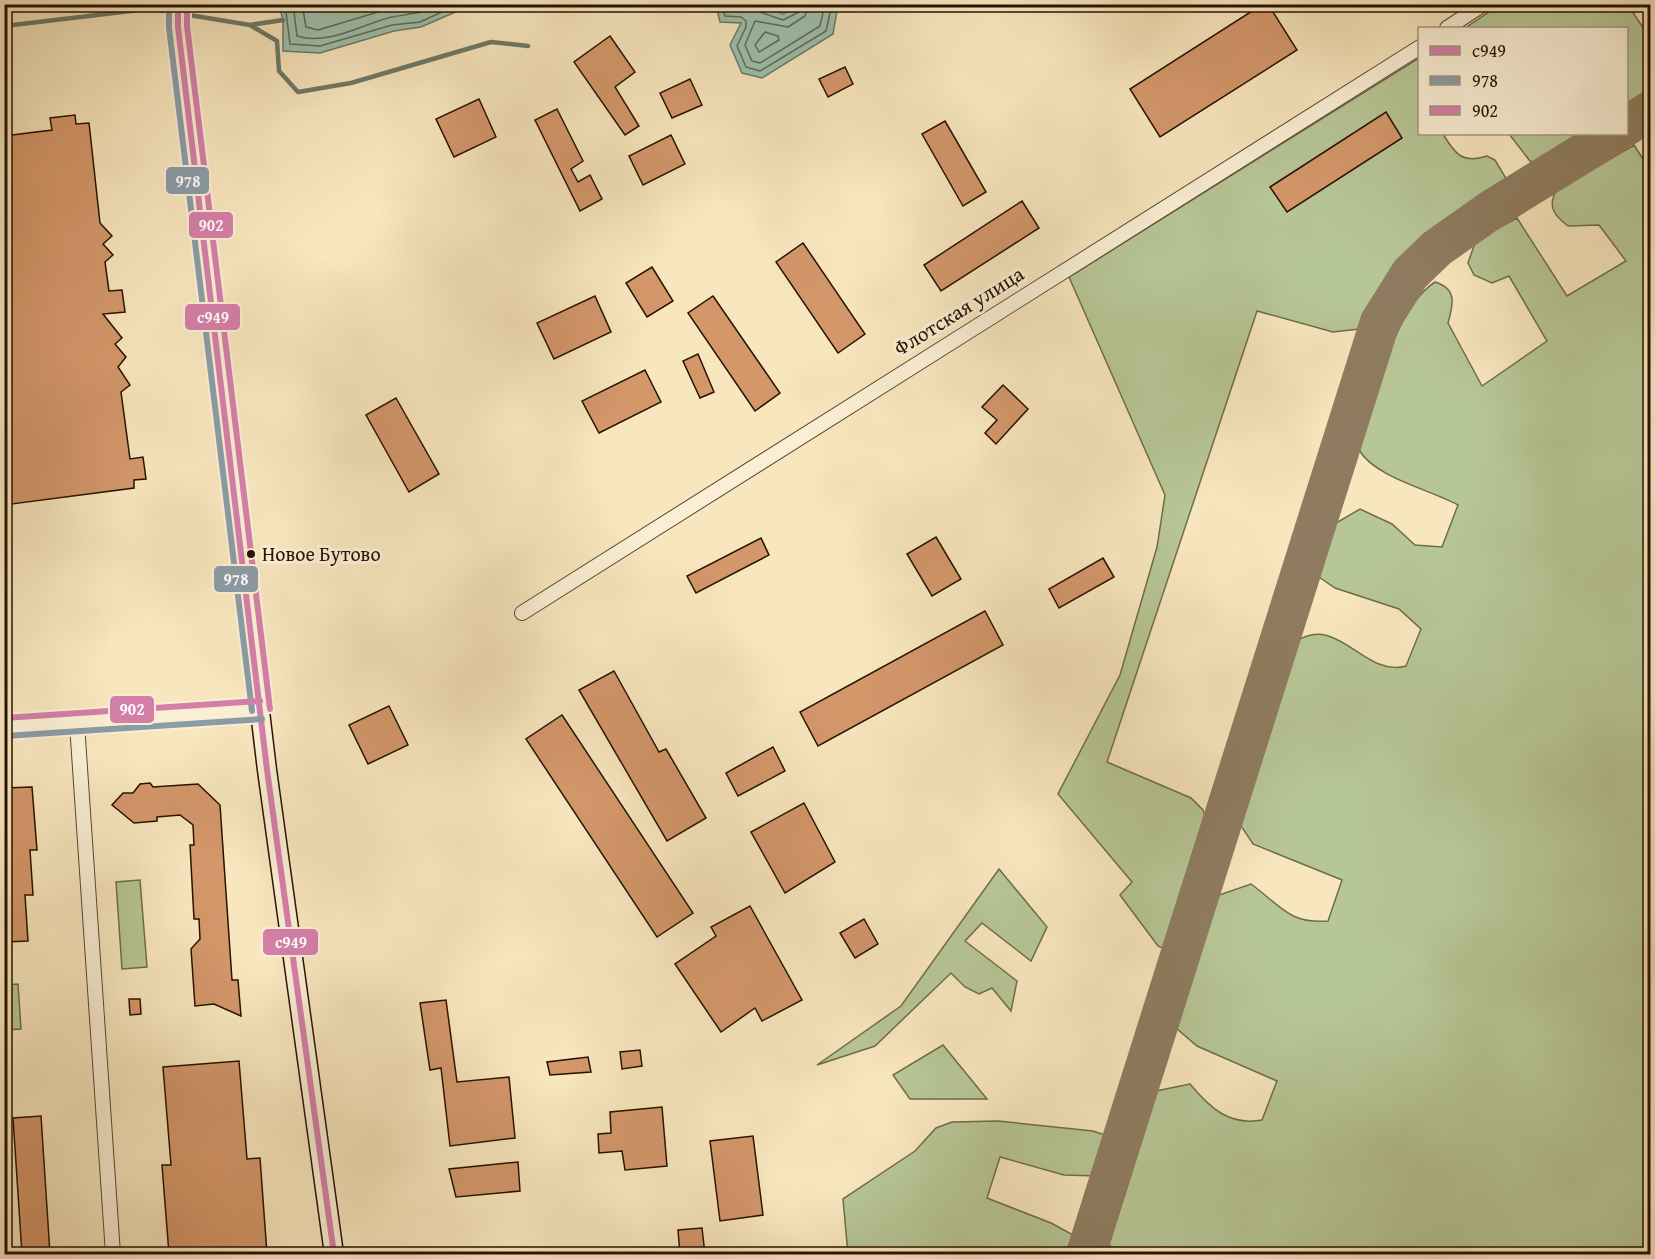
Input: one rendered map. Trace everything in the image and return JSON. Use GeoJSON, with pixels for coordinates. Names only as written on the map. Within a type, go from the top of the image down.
{"type":"FeatureCollection","features":[{"type":"Feature","properties":{"kind":"main road"},"geometry":{"type":"LineString","coordinates":[[178,4],[178,27],[261,710],[334,1254]]}},
{"type":"Feature","properties":{"kind":"main road"},"geometry":{"type":"LineString","coordinates":[[4,727],[77,724],[261,710]]}},
{"type":"Feature","properties":{"kind":"street"},"geometry":{"type":"LineString","coordinates":[[1449,27],[1484,4]]}},
{"type":"Feature","properties":{"kind":"street","name":"Флотская улица"},"geometry":{"type":"LineString","coordinates":[[522,613],[1418,48]]}},
{"type":"Feature","properties":{"kind":"street"},"geometry":{"type":"LineString","coordinates":[[77,724],[113,1254]]}},
{"type":"Feature","properties":{"kind":"shaded area"},"geometry":{"type":"Polygon","coordinates":[[[1501,4],[1628,5],[1650,38],[1650,96],[1628,109],[1628,27],[1466,27],[1501,4]]]}},
{"type":"Feature","properties":{"kind":"shaded area"},"geometry":{"type":"Polygon","coordinates":[[[1418,59],[1418,135],[1444,135],[1460,156],[1471,159],[1487,156],[1495,160],[1507,180],[1501,192],[1452,221],[1421,247],[1392,277],[1369,319],[1362,320],[1359,329],[1333,332],[1257,311],[1107,762],[1191,798],[1203,810],[1208,825],[1170,945],[1164,949],[1158,946],[1120,895],[1132,882],[1058,794],[1120,675],[1157,547],[1165,495],[1069,277],[1418,59]]]}},
{"type":"Feature","properties":{"kind":"shaded area"},"geometry":{"type":"Polygon","coordinates":[[[1510,135],[1581,135],[1583,138],[1543,166],[1530,161],[1510,135]]]}},
{"type":"Feature","properties":{"kind":"shaded area"},"geometry":{"type":"Polygon","coordinates":[[[1634,145],[1650,170],[1650,1254],[1123,1254],[1107,1244],[1156,1091],[1190,1084],[1205,1101],[1221,1113],[1230,1118],[1250,1121],[1262,1120],[1277,1081],[1197,1046],[1176,1028],[1219,895],[1251,884],[1294,916],[1304,920],[1328,921],[1342,880],[1253,844],[1239,823],[1297,641],[1312,635],[1326,635],[1339,640],[1377,663],[1391,667],[1406,666],[1421,629],[1399,609],[1335,588],[1319,577],[1336,523],[1360,509],[1392,524],[1415,545],[1442,547],[1458,505],[1390,475],[1367,460],[1359,450],[1396,335],[1407,313],[1420,295],[1435,282],[1451,293],[1452,304],[1448,323],[1482,386],[1547,341],[1509,276],[1492,283],[1474,275],[1468,263],[1476,240],[1517,218],[1567,296],[1626,261],[1599,225],[1568,226],[1556,215],[1552,202],[1556,191],[1634,145]]]}},
{"type":"Feature","properties":{"kind":"shaded area"},"geometry":{"type":"Polygon","coordinates":[[[999,869],[1047,927],[1031,961],[982,923],[965,941],[1017,981],[1011,1011],[992,988],[979,994],[965,987],[951,973],[875,1046],[817,1065],[901,1006],[999,869]]]}},
{"type":"Feature","properties":{"kind":"shaded area"},"geometry":{"type":"Polygon","coordinates":[[[140,880],[147,967],[122,969],[116,882],[140,880]]]}},
{"type":"Feature","properties":{"kind":"shaded area"},"geometry":{"type":"Polygon","coordinates":[[[18,984],[21,1029],[5,1030],[5,985],[18,984]]]}},
{"type":"Feature","properties":{"kind":"shaded area"},"geometry":{"type":"Polygon","coordinates":[[[943,1045],[987,1099],[910,1099],[893,1075],[943,1045]]]}},
{"type":"Feature","properties":{"kind":"shaded area"},"geometry":{"type":"Polygon","coordinates":[[[998,1121],[1093,1131],[1105,1135],[1107,1147],[1097,1176],[1064,1175],[1000,1157],[987,1198],[1051,1223],[1077,1237],[1072,1254],[848,1254],[843,1199],[915,1151],[936,1128],[952,1122],[998,1121]]]}},
{"type":"Feature","properties":{"kind":"water"},"geometry":{"type":"Polygon","coordinates":[[[279,4],[484,5],[467,7],[421,27],[394,31],[320,53],[283,51],[283,20],[279,4]]]}},
{"type":"Feature","properties":{"kind":"water"},"geometry":{"type":"Polygon","coordinates":[[[716,5],[758,5],[783,14],[800,5],[838,5],[833,34],[762,78],[742,73],[730,45],[741,23],[720,22],[716,5]]]}},
{"type":"Feature","properties":{"kind":"building"},"geometry":{"type":"Polygon","coordinates":[[[1263,4],[1268,4],[1297,50],[1160,137],[1130,89],[1263,4]]]}},
{"type":"Feature","properties":{"kind":"building"},"geometry":{"type":"Polygon","coordinates":[[[610,36],[635,72],[615,87],[639,126],[625,135],[574,62],[610,36]]]}},
{"type":"Feature","properties":{"kind":"building"},"geometry":{"type":"Polygon","coordinates":[[[845,67],[853,84],[828,97],[819,79],[845,67]]]}},
{"type":"Feature","properties":{"kind":"building"},"geometry":{"type":"Polygon","coordinates":[[[690,79],[702,105],[672,118],[660,93],[690,79]]]}},
{"type":"Feature","properties":{"kind":"building"},"geometry":{"type":"Polygon","coordinates":[[[479,99],[496,137],[454,157],[436,119],[479,99]]]}},
{"type":"Feature","properties":{"kind":"building"},"geometry":{"type":"Polygon","coordinates":[[[557,109],[583,161],[571,169],[578,182],[590,175],[602,199],[580,211],[535,120],[557,109]]]}},
{"type":"Feature","properties":{"kind":"building"},"geometry":{"type":"Polygon","coordinates":[[[1386,112],[1402,138],[1287,212],[1270,187],[1386,112]]]}},
{"type":"Feature","properties":{"kind":"building"},"geometry":{"type":"Polygon","coordinates":[[[75,115],[76,124],[89,123],[100,223],[112,236],[103,244],[113,255],[105,262],[109,291],[122,290],[125,312],[103,314],[122,338],[115,344],[126,357],[118,367],[130,385],[121,392],[130,459],[143,457],[146,479],[134,480],[134,488],[4,505],[4,136],[52,130],[50,118],[75,115]]]}},
{"type":"Feature","properties":{"kind":"building"},"geometry":{"type":"Polygon","coordinates":[[[945,121],[986,192],[963,206],[922,134],[945,121]]]}},
{"type":"Feature","properties":{"kind":"building"},"geometry":{"type":"Polygon","coordinates":[[[671,135],[685,164],[643,185],[629,156],[671,135]]]}},
{"type":"Feature","properties":{"kind":"building"},"geometry":{"type":"Polygon","coordinates":[[[1022,201],[1039,228],[941,291],[924,265],[1022,201]]]}},
{"type":"Feature","properties":{"kind":"building"},"geometry":{"type":"Polygon","coordinates":[[[803,243],[865,334],[838,353],[776,262],[803,243]]]}},
{"type":"Feature","properties":{"kind":"building"},"geometry":{"type":"Polygon","coordinates":[[[652,267],[673,301],[647,317],[626,283],[652,267]]]}},
{"type":"Feature","properties":{"kind":"building"},"geometry":{"type":"Polygon","coordinates":[[[595,296],[611,332],[554,359],[537,323],[595,296]]]}},
{"type":"Feature","properties":{"kind":"building"},"geometry":{"type":"Polygon","coordinates":[[[713,296],[780,393],[755,411],[688,313],[713,296]]]}},
{"type":"Feature","properties":{"kind":"building"},"geometry":{"type":"Polygon","coordinates":[[[698,354],[714,392],[700,398],[683,361],[698,354]]]}},
{"type":"Feature","properties":{"kind":"building"},"geometry":{"type":"Polygon","coordinates":[[[645,370],[661,402],[599,433],[582,401],[645,370]]]}},
{"type":"Feature","properties":{"kind":"building"},"geometry":{"type":"Polygon","coordinates":[[[1003,385],[1028,409],[996,444],[985,433],[997,420],[982,407],[1003,385]]]}},
{"type":"Feature","properties":{"kind":"building"},"geometry":{"type":"Polygon","coordinates":[[[396,398],[439,474],[409,492],[366,415],[396,398]]]}},
{"type":"Feature","properties":{"kind":"building"},"geometry":{"type":"Polygon","coordinates":[[[936,537],[961,579],[932,596],[907,554],[936,537]]]}},
{"type":"Feature","properties":{"kind":"building"},"geometry":{"type":"Polygon","coordinates":[[[761,538],[769,555],[696,593],[687,576],[761,538]]]}},
{"type":"Feature","properties":{"kind":"building"},"geometry":{"type":"Polygon","coordinates":[[[1103,558],[1114,577],[1059,608],[1049,589],[1103,558]]]}},
{"type":"Feature","properties":{"kind":"building"},"geometry":{"type":"Polygon","coordinates":[[[985,611],[1003,645],[818,746],[800,712],[985,611]]]}},
{"type":"Feature","properties":{"kind":"building"},"geometry":{"type":"Polygon","coordinates":[[[614,671],[659,752],[666,749],[706,818],[667,841],[579,690],[614,671]]]}},
{"type":"Feature","properties":{"kind":"building"},"geometry":{"type":"Polygon","coordinates":[[[389,706],[408,745],[368,764],[349,725],[389,706]]]}},
{"type":"Feature","properties":{"kind":"building"},"geometry":{"type":"Polygon","coordinates":[[[562,715],[693,913],[657,937],[526,739],[562,715]]]}},
{"type":"Feature","properties":{"kind":"building"},"geometry":{"type":"Polygon","coordinates":[[[773,747],[785,771],[738,796],[726,773],[773,747]]]}},
{"type":"Feature","properties":{"kind":"building"},"geometry":{"type":"Polygon","coordinates":[[[150,783],[153,787],[198,784],[220,805],[232,980],[238,980],[241,1016],[214,1004],[195,1006],[191,949],[200,939],[199,919],[194,919],[190,845],[194,845],[193,825],[180,815],[157,817],[157,821],[134,823],[112,805],[123,793],[133,793],[140,784],[150,783]]]}},
{"type":"Feature","properties":{"kind":"building"},"geometry":{"type":"Polygon","coordinates":[[[32,787],[37,850],[30,850],[33,895],[25,895],[28,941],[4,942],[4,788],[32,787]]]}},
{"type":"Feature","properties":{"kind":"building"},"geometry":{"type":"Polygon","coordinates":[[[804,803],[835,862],[785,893],[751,832],[804,803]]]}},
{"type":"Feature","properties":{"kind":"building"},"geometry":{"type":"Polygon","coordinates":[[[750,906],[802,1000],[762,1021],[755,1008],[721,1032],[675,964],[716,936],[711,927],[750,906]]]}},
{"type":"Feature","properties":{"kind":"building"},"geometry":{"type":"Polygon","coordinates":[[[864,919],[878,944],[855,958],[840,933],[864,919]]]}},
{"type":"Feature","properties":{"kind":"building"},"geometry":{"type":"Polygon","coordinates":[[[129,999],[140,999],[141,1014],[130,1015],[129,999]]]}},
{"type":"Feature","properties":{"kind":"building"},"geometry":{"type":"Polygon","coordinates":[[[446,1000],[457,1082],[509,1077],[515,1138],[450,1146],[441,1068],[430,1070],[420,1003],[446,1000]]]}},
{"type":"Feature","properties":{"kind":"building"},"geometry":{"type":"Polygon","coordinates":[[[640,1050],[642,1066],[622,1069],[620,1052],[640,1050]]]}},
{"type":"Feature","properties":{"kind":"building"},"geometry":{"type":"Polygon","coordinates":[[[588,1057],[591,1072],[550,1075],[547,1062],[588,1057]]]}},
{"type":"Feature","properties":{"kind":"building"},"geometry":{"type":"Polygon","coordinates":[[[239,1061],[247,1159],[260,1158],[267,1254],[169,1254],[162,1165],[171,1165],[163,1067],[239,1061]]]}},
{"type":"Feature","properties":{"kind":"building"},"geometry":{"type":"Polygon","coordinates":[[[662,1107],[667,1166],[625,1170],[622,1151],[599,1153],[598,1134],[611,1133],[610,1112],[662,1107]]]}},
{"type":"Feature","properties":{"kind":"building"},"geometry":{"type":"Polygon","coordinates":[[[41,1116],[50,1254],[22,1254],[13,1118],[41,1116]]]}},
{"type":"Feature","properties":{"kind":"building"},"geometry":{"type":"Polygon","coordinates":[[[753,1136],[763,1215],[720,1221],[710,1141],[753,1136]]]}},
{"type":"Feature","properties":{"kind":"building"},"geometry":{"type":"Polygon","coordinates":[[[518,1162],[520,1191],[456,1197],[449,1169],[518,1162]]]}},
{"type":"Feature","properties":{"kind":"building"},"geometry":{"type":"Polygon","coordinates":[[[702,1228],[705,1254],[680,1254],[678,1230],[702,1228]]]}},
{"type":"Feature","properties":{"kind":"waterway"},"geometry":{"type":"LineString","coordinates":[[4,26],[148,9],[175,12]]}},
{"type":"Feature","properties":{"kind":"waterway"},"geometry":{"type":"LineString","coordinates":[[183,14],[250,25],[283,20]]}},
{"type":"Feature","properties":{"kind":"waterway"},"geometry":{"type":"LineString","coordinates":[[250,25],[277,41],[279,71],[298,92],[351,83],[491,42],[528,46]]}},
{"type":"Feature","properties":{"kind":"taxiway"},"geometry":{"type":"LineString","coordinates":[[1628,125],[1650,111]]}},
{"type":"Feature","properties":{"kind":"taxiway"},"geometry":{"type":"LineString","coordinates":[[1086,1254],[1380,322],[1410,274],[1437,248],[1491,210],[1612,135]]}},
{"type":"Feature","properties":{"kind":"transit line","name":"978"},"geometry":{"type":"LineString","coordinates":[[169,4],[169,28],[252,711]]}},
{"type":"Feature","properties":{"kind":"transit line","name":"с949"},"geometry":{"type":"LineString","coordinates":[[178,4],[178,27],[267,770],[334,1254]]}},
{"type":"Feature","properties":{"kind":"transit line","name":"902"},"geometry":{"type":"LineString","coordinates":[[187,4],[187,26],[270,709]]}},
{"type":"Feature","properties":{"kind":"transit line","name":"902"},"geometry":{"type":"LineString","coordinates":[[4,718],[260,701]]}},
{"type":"Feature","properties":{"kind":"transit line","name":"978"},"geometry":{"type":"LineString","coordinates":[[5,736],[262,719]]}},
{"type":"Feature","properties":{"kind":"place","name":"Новое Бутово"},"geometry":{"type":"Point","coordinates":[251,554]}}]}
